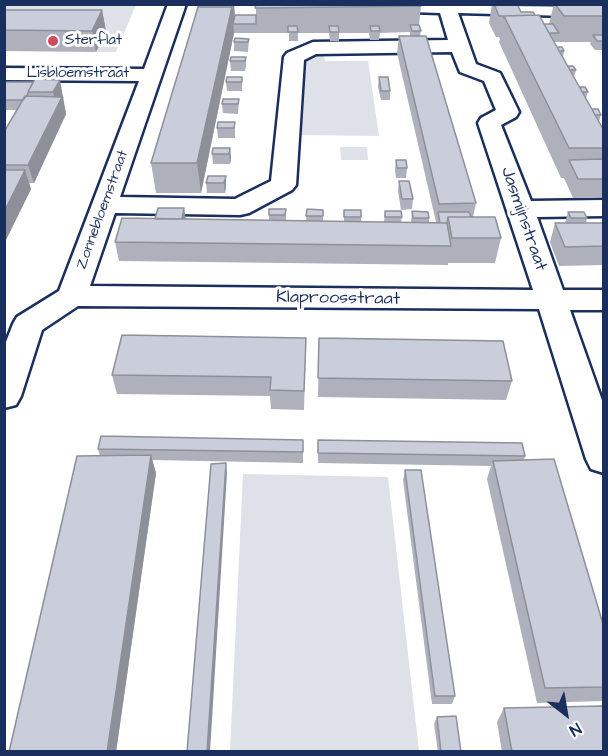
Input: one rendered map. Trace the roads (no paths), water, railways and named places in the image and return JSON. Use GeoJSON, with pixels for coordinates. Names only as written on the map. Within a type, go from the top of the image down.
{"type":"FeatureCollection","features":[{"type":"Feature","properties":{"kind":"street","name":"Zonnebloemstraat"},"geometry":{"type":"LineString","coordinates":[[72,296],[177,4]]}},
{"type":"Feature","properties":{"kind":"street"},"geometry":{"type":"LineString","coordinates":[[317,4],[603,12]]}},
{"type":"Feature","properties":{"kind":"street","name":"Jasmijnstraat"},"geometry":{"type":"LineString","coordinates":[[447,8],[467,68],[493,77],[508,112],[489,123],[521,209],[603,459]]}},
{"type":"Feature","properties":{"kind":"street"},"geometry":{"type":"LineString","coordinates":[[106,206],[240,207],[283,185],[294,57],[313,48],[459,46]]}},
{"type":"Feature","properties":{"kind":"street","name":"Lisbloemstraat"},"geometry":{"type":"LineString","coordinates":[[4,74],[152,75]]}},
{"type":"Feature","properties":{"kind":"street"},"geometry":{"type":"LineString","coordinates":[[521,209],[603,208]]}},
{"type":"Feature","properties":{"kind":"street"},"geometry":{"type":"LineString","coordinates":[[4,396],[16,325],[72,296]]}},
{"type":"Feature","properties":{"kind":"street","name":"Klaproosstraat"},"geometry":{"type":"LineString","coordinates":[[72,296],[603,300]]}},
{"type":"Feature","properties":{"kind":"place","name":"Sterflat"},"geometry":{"type":"Point","coordinates":[53,41]}}]}
